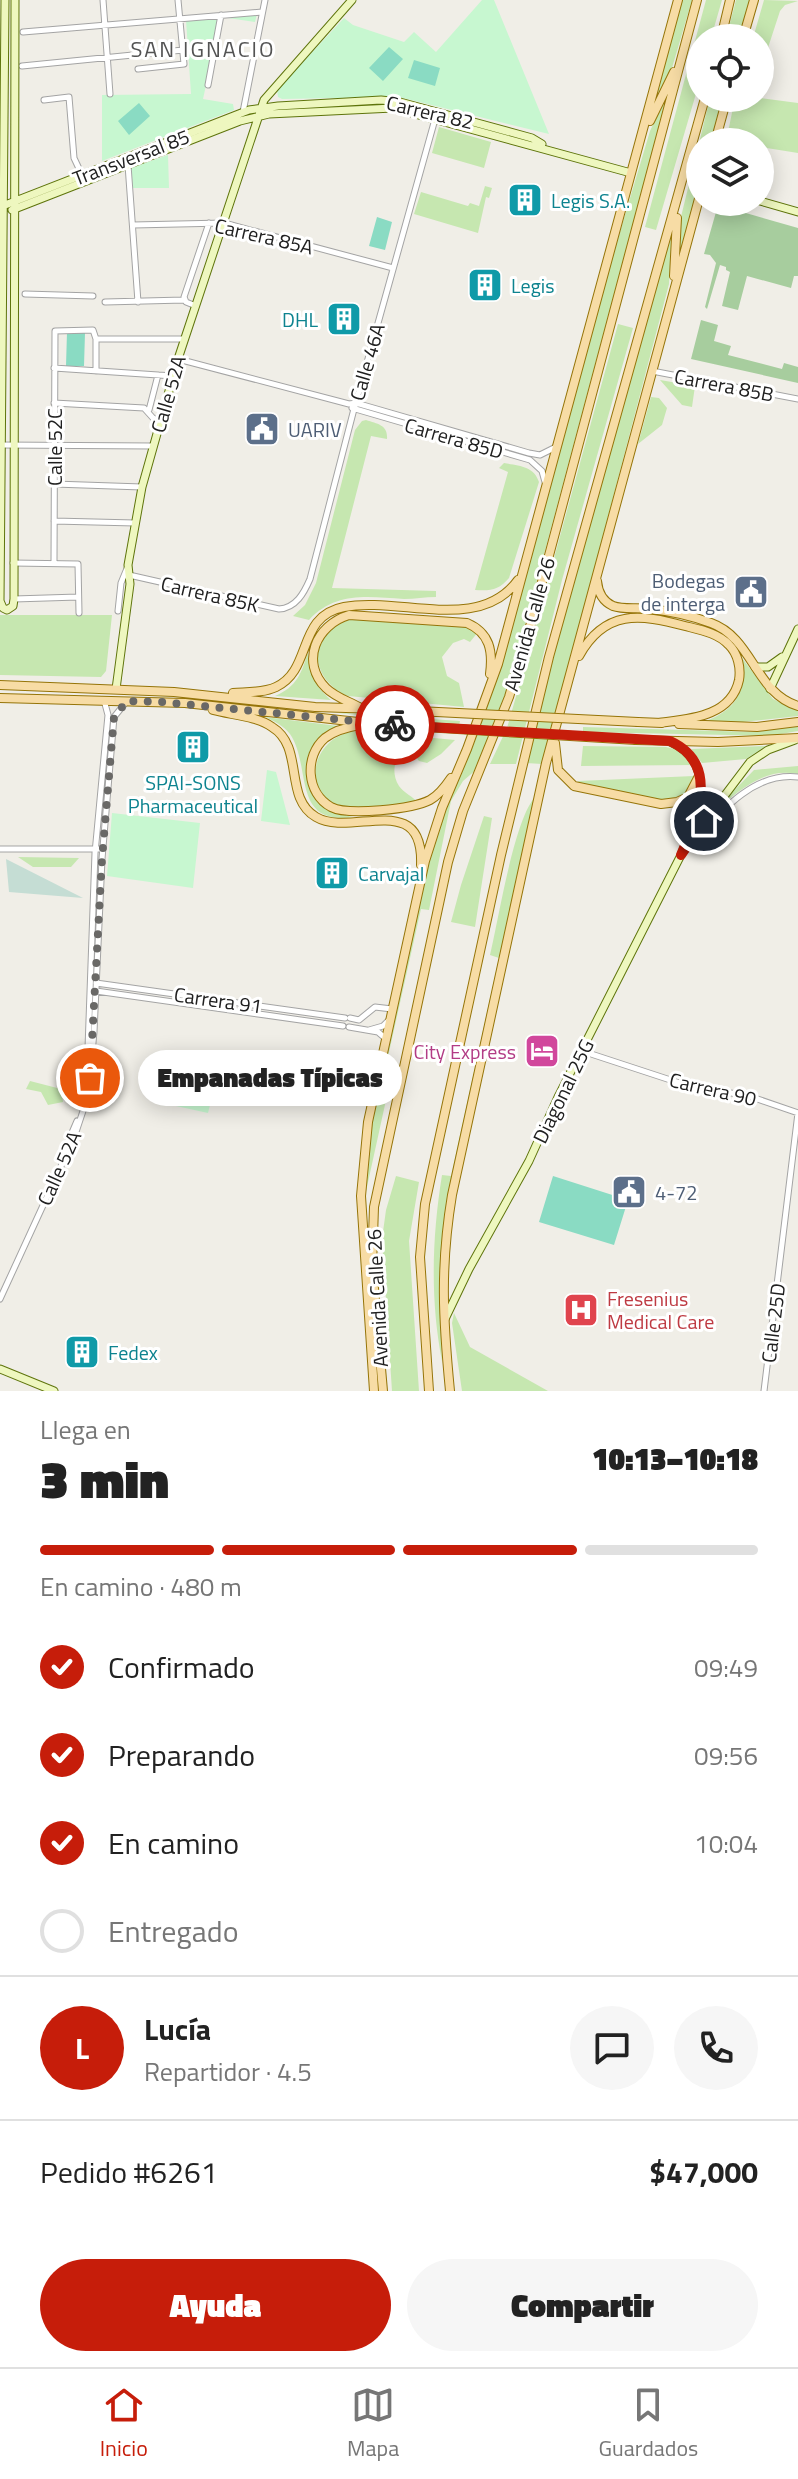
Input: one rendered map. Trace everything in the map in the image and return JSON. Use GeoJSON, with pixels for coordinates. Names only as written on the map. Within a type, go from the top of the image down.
{"type":"FeatureCollection","features":[{"type":"Feature","properties":{"kind":"main road","name":"Avenida Calle 26"},"geometry":{"type":"LineString","coordinates":[[374,1391],[361,1173],[368,1122],[420,882],[442,808],[486,698],[523,572],[678,0]]}},
{"type":"Feature","properties":{"kind":"main road"},"geometry":{"type":"LineString","coordinates":[[747,24],[754,0]]}},
{"type":"Feature","properties":{"kind":"main road","name":"Avenida Calle 26"},"geometry":{"type":"LineString","coordinates":[[383,1391],[372,1266],[374,1207],[448,862],[463,811],[509,697],[526,638],[696,1]]}},
{"type":"Feature","properties":{"kind":"main road"},"geometry":{"type":"LineString","coordinates":[[641,139],[672,78],[696,1]]}},
{"type":"Feature","properties":{"kind":"main road"},"geometry":{"type":"LineString","coordinates":[[725,24],[730,3]]}},
{"type":"Feature","properties":{"kind":"main road","name":"Avenida Calle 26"},"geometry":{"type":"LineString","coordinates":[[429,1391],[420,1257],[425,1204],[501,855],[549,657],[701,112]]}},
{"type":"Feature","properties":{"kind":"main road"},"geometry":{"type":"LineString","coordinates":[[667,312],[681,193]]}},
{"type":"Feature","properties":{"kind":"main road"},"geometry":{"type":"LineString","coordinates":[[450,1391],[444,1325],[443,1261],[452,1195],[538,795],[694,216]]}},
{"type":"Feature","properties":{"kind":"main road"},"geometry":{"type":"LineString","coordinates":[[208,694],[251,692],[279,686],[298,666],[312,628],[334,609],[356,605],[472,608],[502,596],[523,572]]}},
{"type":"Feature","properties":{"kind":"main road"},"geometry":{"type":"LineString","coordinates":[[596,577],[601,596],[614,606],[661,610],[707,621],[725,630],[741,645],[770,689],[785,701],[798,706]]}},
{"type":"Feature","properties":{"kind":"main road"},"geometry":{"type":"LineString","coordinates":[[364,709],[332,693],[314,669],[314,652],[320,633],[334,620],[349,615],[460,620],[475,626],[490,647],[492,663],[486,698]]}},
{"type":"Feature","properties":{"kind":"main road"},"geometry":{"type":"LineString","coordinates":[[570,675],[583,648],[596,633],[628,617],[646,617],[721,638],[735,653],[740,674],[728,701],[712,713],[700,717],[659,723]]}},
{"type":"Feature","properties":{"kind":"main road"},"geometry":{"type":"LineString","coordinates":[[0,685],[208,694],[315,707],[745,727],[798,722]]}},
{"type":"Feature","properties":{"kind":"main road"},"geometry":{"type":"LineString","coordinates":[[0,698],[185,703],[372,724],[636,740],[750,742],[798,738]]}},
{"type":"Feature","properties":{"kind":"main road"},"geometry":{"type":"LineString","coordinates":[[185,703],[263,722],[275,729],[288,747],[302,803],[319,819],[331,823],[389,820],[408,827],[419,844],[420,882]]}},
{"type":"Feature","properties":{"kind":"main road"},"geometry":{"type":"LineString","coordinates":[[372,724],[328,736],[318,745],[311,761],[311,778],[320,797],[329,806],[340,810],[403,807],[430,800],[444,788],[467,749]]}},
{"type":"Feature","properties":{"kind":"main road"},"geometry":{"type":"LineString","coordinates":[[556,727],[554,754],[558,770],[567,781],[584,790],[670,804],[688,797],[699,776]]}},
{"type":"Feature","properties":{"kind":"street"},"geometry":{"type":"LineString","coordinates":[[5,0],[0,589],[3,608],[10,609],[14,599],[15,0]]}},
{"type":"Feature","properties":{"kind":"street"},"geometry":{"type":"LineString","coordinates":[[103,0],[110,94]]}},
{"type":"Feature","properties":{"kind":"street"},"geometry":{"type":"LineString","coordinates":[[138,69],[184,64],[178,0]]}},
{"type":"Feature","properties":{"kind":"street"},"geometry":{"type":"LineString","coordinates":[[242,113],[265,0]]}},
{"type":"Feature","properties":{"kind":"street","name":"Calle 52A"},"geometry":{"type":"LineString","coordinates":[[116,689],[128,565],[142,487],[184,339],[261,111],[269,92],[352,0]]}},
{"type":"Feature","properties":{"kind":"street"},"geometry":{"type":"LineString","coordinates":[[23,32],[262,12]]}},
{"type":"Feature","properties":{"kind":"street"},"geometry":{"type":"LineString","coordinates":[[208,85],[222,15]]}},
{"type":"Feature","properties":{"kind":"street"},"geometry":{"type":"LineString","coordinates":[[22,66],[183,50]]}},
{"type":"Feature","properties":{"kind":"street"},"geometry":{"type":"LineString","coordinates":[[2,81],[15,80]]}},
{"type":"Feature","properties":{"kind":"street"},"geometry":{"type":"LineString","coordinates":[[44,100],[69,97],[74,158],[83,176]]}},
{"type":"Feature","properties":{"kind":"street","name":"Carrera 82"},"geometry":{"type":"LineString","coordinates":[[261,111],[381,100],[400,102],[436,116],[532,138],[547,148],[631,173]]}},
{"type":"Feature","properties":{"kind":"street","name":"Transversal 85"},"geometry":{"type":"LineString","coordinates":[[1,210],[242,113],[261,111]]}},
{"type":"Feature","properties":{"kind":"street","name":"Transversal 85"},"geometry":{"type":"LineString","coordinates":[[14,206],[83,176],[128,165],[261,111]]}},
{"type":"Feature","properties":{"kind":"street","name":"Calle 46A"},"geometry":{"type":"LineString","coordinates":[[290,606],[302,595],[310,579],[353,405],[436,116]]}},
{"type":"Feature","properties":{"kind":"street"},"geometry":{"type":"LineString","coordinates":[[128,165],[138,302]]}},
{"type":"Feature","properties":{"kind":"street"},"geometry":{"type":"LineString","coordinates":[[774,205],[798,212]]}},
{"type":"Feature","properties":{"kind":"street"},"geometry":{"type":"LineString","coordinates":[[184,300],[209,223]]}},
{"type":"Feature","properties":{"kind":"street","name":"Carrera 85A"},"geometry":{"type":"LineString","coordinates":[[133,225],[224,223],[393,268]]}},
{"type":"Feature","properties":{"kind":"street"},"geometry":{"type":"LineString","coordinates":[[25,294],[93,296]]}},
{"type":"Feature","properties":{"kind":"street"},"geometry":{"type":"LineString","coordinates":[[105,302],[184,300],[196,306]]}},
{"type":"Feature","properties":{"kind":"street","name":"Calle 52C"},"geometry":{"type":"LineString","coordinates":[[54,563],[55,331],[91,329],[96,339]]}},
{"type":"Feature","properties":{"kind":"street"},"geometry":{"type":"LineString","coordinates":[[96,371],[96,339],[184,339]]}},
{"type":"Feature","properties":{"kind":"street","name":"Carrera 85D"},"geometry":{"type":"LineString","coordinates":[[178,359],[529,453],[540,455],[556,447]]}},
{"type":"Feature","properties":{"kind":"street"},"geometry":{"type":"LineString","coordinates":[[54,368],[173,376]]}},
{"type":"Feature","properties":{"kind":"street","name":"Carrera 85B"},"geometry":{"type":"LineString","coordinates":[[651,371],[798,399]]}},
{"type":"Feature","properties":{"kind":"street"},"geometry":{"type":"LineString","coordinates":[[149,411],[158,375]]}},
{"type":"Feature","properties":{"kind":"street"},"geometry":{"type":"LineString","coordinates":[[54,403],[144,408],[160,422]]}},
{"type":"Feature","properties":{"kind":"street","name":"Carrera 85D"},"geometry":{"type":"LineString","coordinates":[[353,405],[530,460],[542,471],[546,485]]}},
{"type":"Feature","properties":{"kind":"street"},"geometry":{"type":"LineString","coordinates":[[0,445],[153,446]]}},
{"type":"Feature","properties":{"kind":"street"},"geometry":{"type":"LineString","coordinates":[[54,484],[142,487]]}},
{"type":"Feature","properties":{"kind":"street"},"geometry":{"type":"LineString","coordinates":[[54,521],[135,523]]}},
{"type":"Feature","properties":{"kind":"street"},"geometry":{"type":"LineString","coordinates":[[13,563],[78,564],[79,613]]}},
{"type":"Feature","properties":{"kind":"street"},"geometry":{"type":"LineString","coordinates":[[118,611],[121,583],[128,565]]}},
{"type":"Feature","properties":{"kind":"street","name":"Carrera 85K"},"geometry":{"type":"LineString","coordinates":[[129,575],[279,609],[290,606]]}},
{"type":"Feature","properties":{"kind":"street"},"geometry":{"type":"LineString","coordinates":[[14,599],[78,597]]}},
{"type":"Feature","properties":{"kind":"street"},"geometry":{"type":"LineString","coordinates":[[770,689],[798,629]]}},
{"type":"Feature","properties":{"kind":"street"},"geometry":{"type":"LineString","coordinates":[[755,667],[768,667],[784,656]]}},
{"type":"Feature","properties":{"kind":"street","name":"Calle 52A"},"geometry":{"type":"LineString","coordinates":[[0,1299],[74,1138],[88,1096],[108,715],[104,700]]}},
{"type":"Feature","properties":{"kind":"street","name":"Calle 52A"},"geometry":{"type":"LineString","coordinates":[[99,849],[114,717],[127,701]]}},
{"type":"Feature","properties":{"kind":"street","name":"Diagonal 25G"},"geometry":{"type":"LineString","coordinates":[[681,855],[750,762],[768,750],[798,738]]}},
{"type":"Feature","properties":{"kind":"street"},"geometry":{"type":"LineString","coordinates":[[670,741],[694,758],[699,776]]}},
{"type":"Feature","properties":{"kind":"street","name":"Diagonal 25G"},"geometry":{"type":"LineString","coordinates":[[444,1325],[469,1269],[529,1161],[681,855],[698,810],[699,776]]}},
{"type":"Feature","properties":{"kind":"street"},"geometry":{"type":"LineString","coordinates":[[681,855],[730,805],[754,786],[780,776],[798,777]]}},
{"type":"Feature","properties":{"kind":"street"},"geometry":{"type":"LineString","coordinates":[[0,849],[99,849]]}},
{"type":"Feature","properties":{"kind":"street","name":"Calle 52A"},"geometry":{"type":"LineString","coordinates":[[0,1291],[82,1106],[94,987]]}},
{"type":"Feature","properties":{"kind":"street","name":"Carrera 91"},"geometry":{"type":"LineString","coordinates":[[94,987],[359,1020]]}},
{"type":"Feature","properties":{"kind":"street","name":"Carrera 91"},"geometry":{"type":"LineString","coordinates":[[94,987],[357,1028],[378,1032],[386,1038]]}},
{"type":"Feature","properties":{"kind":"street"},"geometry":{"type":"LineString","coordinates":[[357,1028],[359,1020],[375,1007],[392,1013],[383,1026],[367,1030]]}},
{"type":"Feature","properties":{"kind":"street","name":"Carrera 90"},"geometry":{"type":"LineString","coordinates":[[582,1051],[704,1091],[743,1094],[798,1113]]}},
{"type":"Feature","properties":{"kind":"street","name":"Calle 25D"},"geometry":{"type":"LineString","coordinates":[[764,1391],[798,1113]]}},
{"type":"Feature","properties":{"kind":"street"},"geometry":{"type":"LineString","coordinates":[[0,1369],[54,1391]]}},
{"type":"Feature","properties":{"kind":"green space"},"geometry":{"type":"Polygon","coordinates":[[[482,0],[494,0],[549,134],[399,97],[278,97],[277,90],[344,18],[353,25],[404,42],[414,32],[436,52],[482,0]]]}},
{"type":"Feature","properties":{"kind":"green space"},"geometry":{"type":"Polygon","coordinates":[[[682,0],[692,0],[669,78],[654,105],[682,0]]]}},
{"type":"Feature","properties":{"kind":"green space"},"geometry":{"type":"Polygon","coordinates":[[[706,0],[722,0],[715,24],[700,24],[706,0]]]}},
{"type":"Feature","properties":{"kind":"green space"},"geometry":{"type":"Polygon","coordinates":[[[736,0],[750,0],[743,24],[730,24],[736,0]]]}},
{"type":"Feature","properties":{"kind":"green space"},"geometry":{"type":"Polygon","coordinates":[[[764,0],[798,1],[785,5],[774,29],[774,24],[757,24],[764,0]]]}},
{"type":"Feature","properties":{"kind":"green space"},"geometry":{"type":"Polygon","coordinates":[[[257,14],[255,22],[221,17],[257,14]]]}},
{"type":"Feature","properties":{"kind":"green space"},"geometry":{"type":"Polygon","coordinates":[[[221,17],[203,99],[233,104],[234,110],[102,161],[102,95],[191,94],[186,20],[221,17]]]}},
{"type":"Feature","properties":{"kind":"green space"},"geometry":{"type":"Polygon","coordinates":[[[389,47],[403,59],[383,81],[369,68],[389,47]]]}},
{"type":"Feature","properties":{"kind":"green space"},"geometry":{"type":"Polygon","coordinates":[[[414,60],[440,68],[435,86],[408,78],[414,60]]]}},
{"type":"Feature","properties":{"kind":"green space"},"geometry":{"type":"Polygon","coordinates":[[[686,74],[686,112],[691,112],[656,230],[645,227],[686,74]]]}},
{"type":"Feature","properties":{"kind":"green space"},"geometry":{"type":"Polygon","coordinates":[[[668,93],[511,677],[477,769],[463,781],[451,801],[429,910],[421,909],[381,1088],[388,1091],[363,1205],[369,1133],[428,861],[443,813],[473,746],[495,681],[611,262],[650,131],[668,93]]]}},
{"type":"Feature","properties":{"kind":"green space"},"geometry":{"type":"Polygon","coordinates":[[[774,100],[798,103],[798,153],[774,149],[774,128],[729,128],[732,112],[774,112],[774,100]]]}},
{"type":"Feature","properties":{"kind":"green space"},"geometry":{"type":"Polygon","coordinates":[[[139,103],[150,116],[129,135],[118,121],[139,103]]]}},
{"type":"Feature","properties":{"kind":"green space"},"geometry":{"type":"Polygon","coordinates":[[[707,112],[720,112],[716,128],[703,128],[707,112]]]}},
{"type":"Feature","properties":{"kind":"green space"},"geometry":{"type":"Polygon","coordinates":[[[439,127],[491,142],[484,168],[432,153],[439,127]]]}},
{"type":"Feature","properties":{"kind":"green space"},"geometry":{"type":"Polygon","coordinates":[[[168,155],[169,188],[132,188],[130,168],[168,155]]]}},
{"type":"Feature","properties":{"kind":"green space"},"geometry":{"type":"Polygon","coordinates":[[[485,186],[492,188],[489,198],[486,197],[478,233],[414,214],[421,192],[468,206],[470,203],[479,206],[485,186]]]}},
{"type":"Feature","properties":{"kind":"green space"},"geometry":{"type":"Polygon","coordinates":[[[686,196],[686,216],[691,216],[679,259],[679,225],[686,196]]]}},
{"type":"Feature","properties":{"kind":"green space"},"geometry":{"type":"Polygon","coordinates":[[[715,216],[756,216],[798,228],[798,276],[794,276],[791,288],[747,276],[738,310],[722,306],[730,272],[720,265],[707,309],[705,307],[716,263],[710,255],[704,254],[715,216]]]}},
{"type":"Feature","properties":{"kind":"green space"},"geometry":{"type":"Polygon","coordinates":[[[377,217],[392,222],[385,250],[369,246],[377,217]]]}},
{"type":"Feature","properties":{"kind":"green space"},"geometry":{"type":"Polygon","coordinates":[[[672,231],[669,284],[557,711],[542,764],[526,763],[539,706],[672,231]]]}},
{"type":"Feature","properties":{"kind":"green space"},"geometry":{"type":"Polygon","coordinates":[[[701,320],[718,325],[714,341],[731,346],[728,355],[782,369],[784,363],[798,367],[798,383],[691,359],[701,320]]]}},
{"type":"Feature","properties":{"kind":"green space"},"geometry":{"type":"Polygon","coordinates":[[[618,324],[633,328],[562,580],[516,764],[490,764],[507,728],[618,324]]]}},
{"type":"Feature","properties":{"kind":"green space"},"geometry":{"type":"Polygon","coordinates":[[[67,332],[85,333],[84,366],[66,366],[67,332]]]}},
{"type":"Feature","properties":{"kind":"green space"},"geometry":{"type":"Polygon","coordinates":[[[660,380],[695,386],[692,407],[682,405],[660,380]]]}},
{"type":"Feature","properties":{"kind":"green space"},"geometry":{"type":"Polygon","coordinates":[[[651,397],[659,398],[667,408],[662,425],[638,444],[651,397]]]}},
{"type":"Feature","properties":{"kind":"green space"},"geometry":{"type":"Polygon","coordinates":[[[366,420],[384,428],[387,439],[371,436],[332,588],[436,591],[436,597],[353,598],[330,604],[309,620],[293,616],[305,605],[316,583],[355,430],[366,420]]]}},
{"type":"Feature","properties":{"kind":"green space"},"geometry":{"type":"Polygon","coordinates":[[[504,463],[530,470],[539,482],[509,578],[494,589],[475,590],[508,472],[499,468],[504,463]]]}},
{"type":"Feature","properties":{"kind":"green space"},"geometry":{"type":"Polygon","coordinates":[[[0,615],[112,615],[106,671],[101,677],[0,675],[0,615]]]}},
{"type":"Feature","properties":{"kind":"green space"},"geometry":{"type":"Polygon","coordinates":[[[343,619],[456,621],[478,632],[470,642],[464,639],[453,643],[442,657],[447,676],[459,683],[464,707],[348,696],[339,691],[320,669],[318,650],[326,631],[343,619]]]}},
{"type":"Feature","properties":{"kind":"green space"},"geometry":{"type":"Polygon","coordinates":[[[308,652],[314,679],[331,700],[275,696],[298,678],[308,652]]]}},
{"type":"Feature","properties":{"kind":"green space"},"geometry":{"type":"Polygon","coordinates":[[[742,658],[773,699],[798,711],[798,716],[733,723],[704,722],[724,711],[737,698],[742,681],[742,658]]]}},
{"type":"Feature","properties":{"kind":"green space"},"geometry":{"type":"Polygon","coordinates":[[[329,712],[460,721],[459,726],[329,712]]]}},
{"type":"Feature","properties":{"kind":"green space"},"geometry":{"type":"Polygon","coordinates":[[[265,717],[338,726],[321,737],[308,764],[327,805],[353,817],[333,817],[320,812],[312,803],[290,734],[265,717]]]}},
{"type":"Feature","properties":{"kind":"green space"},"geometry":{"type":"Polygon","coordinates":[[[798,726],[798,731],[770,736],[583,732],[583,727],[753,732],[798,726]]]}},
{"type":"Feature","properties":{"kind":"green space"},"geometry":{"type":"Polygon","coordinates":[[[360,731],[455,740],[427,763],[419,761],[415,755],[419,741],[406,747],[397,758],[394,772],[399,786],[418,802],[378,808],[338,806],[326,799],[318,788],[315,776],[317,763],[331,741],[360,731]]]}},
{"type":"Feature","properties":{"kind":"green space"},"geometry":{"type":"Polygon","coordinates":[[[583,746],[666,747],[682,751],[694,765],[581,766],[583,746]]]}},
{"type":"Feature","properties":{"kind":"green space"},"geometry":{"type":"Polygon","coordinates":[[[766,746],[746,759],[702,763],[691,749],[766,746]]]}},
{"type":"Feature","properties":{"kind":"green space"},"geometry":{"type":"Polygon","coordinates":[[[798,766],[798,774],[774,774],[753,782],[714,811],[754,770],[798,766]]]}},
{"type":"Feature","properties":{"kind":"green space"},"geometry":{"type":"Polygon","coordinates":[[[267,770],[276,772],[290,825],[261,821],[267,770]]]}},
{"type":"Feature","properties":{"kind":"green space"},"geometry":{"type":"Polygon","coordinates":[[[694,776],[689,789],[678,796],[663,799],[610,793],[581,786],[578,781],[694,776]]]}},
{"type":"Feature","properties":{"kind":"green space"},"geometry":{"type":"Polygon","coordinates":[[[534,798],[447,1209],[439,1277],[442,1361],[434,1268],[442,1175],[451,1176],[499,958],[490,955],[502,896],[513,850],[526,811],[534,798]]]}},
{"type":"Feature","properties":{"kind":"green space"},"geometry":{"type":"Polygon","coordinates":[[[112,813],[200,823],[193,888],[107,876],[112,813]]]}},
{"type":"Feature","properties":{"kind":"green space"},"geometry":{"type":"Polygon","coordinates":[[[484,816],[492,818],[475,927],[451,922],[484,816]]]}},
{"type":"Feature","properties":{"kind":"green space"},"geometry":{"type":"Polygon","coordinates":[[[18,857],[79,858],[71,867],[33,867],[18,857]]]}},
{"type":"Feature","properties":{"kind":"green space"},"geometry":{"type":"Polygon","coordinates":[[[6,859],[83,898],[9,892],[6,859]]]}},
{"type":"Feature","properties":{"kind":"green space"},"geometry":{"type":"Polygon","coordinates":[[[30,1081],[61,1089],[63,1102],[48,1105],[41,1092],[26,1089],[30,1081]]]}},
{"type":"Feature","properties":{"kind":"green space"},"geometry":{"type":"Polygon","coordinates":[[[186,1094],[196,1095],[207,1102],[210,1105],[208,1113],[176,1106],[178,1098],[186,1094]]]}},
{"type":"Feature","properties":{"kind":"green space"},"geometry":{"type":"Polygon","coordinates":[[[396,1176],[419,1182],[409,1241],[419,1391],[392,1391],[382,1239],[396,1176]]]}},
{"type":"Feature","properties":{"kind":"green space"},"geometry":{"type":"Polygon","coordinates":[[[553,1176],[628,1200],[614,1245],[539,1222],[553,1176]]]}},
{"type":"Feature","properties":{"kind":"green space"},"geometry":{"type":"Polygon","coordinates":[[[454,1313],[470,1347],[548,1391],[462,1391],[452,1323],[454,1313]]]}},
{"type":"Feature","properties":{"kind":"way so far"},"geometry":{"type":"LineString","coordinates":[[90,1078],[102,859],[114,717],[118,709],[127,701],[185,703],[395,725]]}},
{"type":"Feature","properties":{"kind":"place","name":"Legis S.A."},"geometry":{"type":"Point","coordinates":[525,200]}},
{"type":"Feature","properties":{"kind":"place","name":"Legis"},"geometry":{"type":"Point","coordinates":[485,285]}},
{"type":"Feature","properties":{"kind":"place","name":"DHL"},"geometry":{"type":"Point","coordinates":[344,319]}},
{"type":"Feature","properties":{"kind":"place","name":"UARIV"},"geometry":{"type":"Point","coordinates":[262,429]}},
{"type":"Feature","properties":{"kind":"place","name":"Bodegas de interga"},"geometry":{"type":"Point","coordinates":[751,592]}},
{"type":"Feature","properties":{"kind":"place","name":"SPAI-SONS Pharmaceutical"},"geometry":{"type":"Point","coordinates":[193,747]}},
{"type":"Feature","properties":{"kind":"place","name":"Carvajal"},"geometry":{"type":"Point","coordinates":[332,873]}},
{"type":"Feature","properties":{"kind":"place","name":"City Express"},"geometry":{"type":"Point","coordinates":[542,1051]}},
{"type":"Feature","properties":{"kind":"place","name":"Empanadas Típicas"},"geometry":{"type":"Point","coordinates":[90,1078]}},
{"type":"Feature","properties":{"kind":"place","name":"4-72"},"geometry":{"type":"Point","coordinates":[629,1192]}},
{"type":"Feature","properties":{"kind":"place","name":"Fresenius Medical Care"},"geometry":{"type":"Point","coordinates":[581,1310]}},
{"type":"Feature","properties":{"kind":"place","name":"Fedex"},"geometry":{"type":"Point","coordinates":[82,1352]}},
{"type":"Feature","properties":{"kind":"district","name":"SAN IGNACIO"},"geometry":{"type":"Point","coordinates":[203,49]}},
{"type":"Feature","properties":{"kind":"route"},"geometry":{"type":"LineString","coordinates":[[395,725],[670,741],[694,758],[699,776],[698,810],[681,855],[704,821]]}}]}
